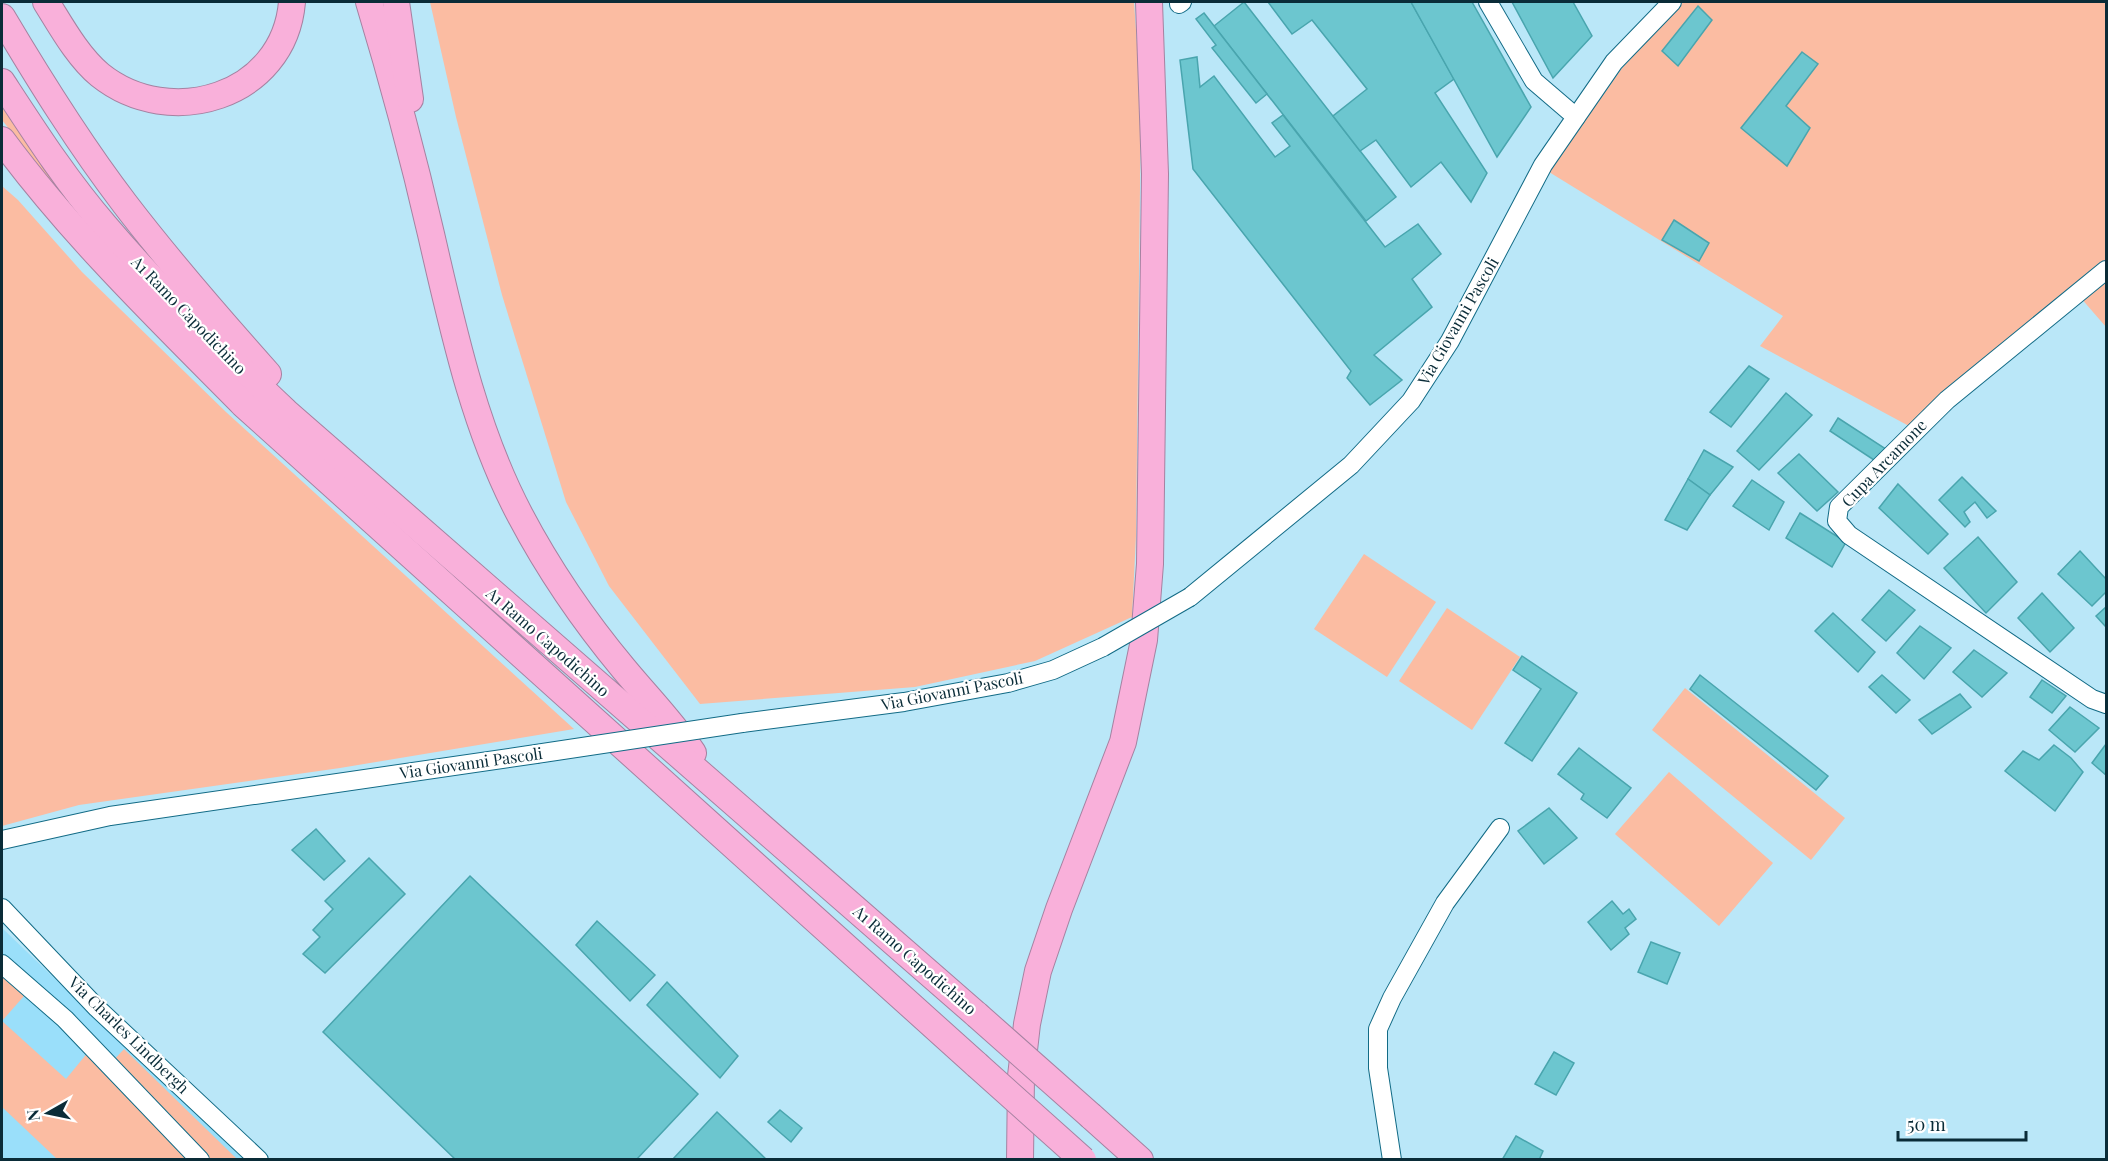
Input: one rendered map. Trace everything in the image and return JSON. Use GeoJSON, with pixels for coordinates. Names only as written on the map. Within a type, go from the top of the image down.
{"type":"FeatureCollection","features":[{"type":"Feature","properties":{"kind":"highway"},"geometry":{"type":"LineString","coordinates":[[46,2],[80,53],[99,74],[126,92],[154,101],[180,104],[207,100],[230,92],[252,77],[271,56],[283,34],[292,2]]}},
{"type":"Feature","properties":{"kind":"highway"},"geometry":{"type":"LineString","coordinates":[[369,2],[423,201],[472,398],[519,513],[548,564],[585,620],[624,669],[670,719],[716,788]]}},
{"type":"Feature","properties":{"kind":"highway"},"geometry":{"type":"LineString","coordinates":[[396,2],[423,201]]}},
{"type":"Feature","properties":{"kind":"highway"},"geometry":{"type":"LineString","coordinates":[[1020,1160],[1021,1076],[1027,1024],[1038,971],[1123,742],[1144,640],[1150,564],[1155,198],[1153,63],[1149,2]]}},
{"type":"Feature","properties":{"kind":"highway"},"geometry":{"type":"LineString","coordinates":[[2,17],[59,111],[123,202],[187,283],[354,471]]}},
{"type":"Feature","properties":{"kind":"highway","name":"A1 Ramo Capodichino"},"geometry":{"type":"LineString","coordinates":[[2,82],[38,138],[111,234],[197,327],[286,412],[1140,1160]]}},
{"type":"Feature","properties":{"kind":"highway","name":"A1 Ramo Capodichino"},"geometry":{"type":"LineString","coordinates":[[2,140],[40,191],[138,298],[243,404],[1083,1160]]}},
{"type":"Feature","properties":{"kind":"street"},"geometry":{"type":"LineString","coordinates":[[1488,2],[1534,81],[1576,117]]}},
{"type":"Feature","properties":{"kind":"street","name":"Via Giovanni Pascoli"},"geometry":{"type":"LineString","coordinates":[[2,840],[110,816],[742,723],[904,702],[1008,683],[1053,670],[1103,647],[1190,597],[1351,465],[1411,401],[1450,341],[1543,165],[1614,62],[1672,2]]}},
{"type":"Feature","properties":{"kind":"street","name":"Cupa Arcamone"},"geometry":{"type":"LineString","coordinates":[[2106,270],[1930,415],[1839,507],[1836,521],[1849,535],[1935,594],[2092,699],[2106,704]]}},
{"type":"Feature","properties":{"kind":"street"},"geometry":{"type":"LineString","coordinates":[[1392,1160],[1378,1068],[1378,1029],[1392,998],[1445,903],[1500,828]]}},
{"type":"Feature","properties":{"kind":"street","name":"Via Charles Lindbergh"},"geometry":{"type":"LineString","coordinates":[[2,908],[97,1008],[259,1160]]}},
{"type":"Feature","properties":{"kind":"street"},"geometry":{"type":"LineString","coordinates":[[2,964],[65,1019],[200,1160]]}},
{"type":"Feature","properties":{"kind":"shaded area"},"geometry":{"type":"Polygon","coordinates":[[[430,2],[1134,2],[1141,101],[1136,536],[1132,617],[1035,661],[915,687],[700,704],[609,586],[566,502],[502,295],[456,117],[430,2]]]}},
{"type":"Feature","properties":{"kind":"shaded area"},"geometry":{"type":"Polygon","coordinates":[[[1683,2],[2106,2],[2106,327],[2080,297],[1909,426],[1760,346],[1783,316],[1549,172],[1622,68],[1683,2]]]}},
{"type":"Feature","properties":{"kind":"shaded area"},"geometry":{"type":"Polygon","coordinates":[[[2,107],[76,213],[2,120],[2,107]]]}},
{"type":"Feature","properties":{"kind":"shaded area"},"geometry":{"type":"Polygon","coordinates":[[[2,186],[18,200],[82,272],[226,412],[574,729],[340,768],[79,805],[2,826],[2,186]]]}},
{"type":"Feature","properties":{"kind":"shaded area"},"geometry":{"type":"Polygon","coordinates":[[[1364,554],[1436,602],[1387,677],[1314,629],[1364,554]]]}},
{"type":"Feature","properties":{"kind":"shaded area"},"geometry":{"type":"Polygon","coordinates":[[[1447,608],[1520,657],[1472,730],[1399,681],[1447,608]]]}},
{"type":"Feature","properties":{"kind":"shaded area"},"geometry":{"type":"Polygon","coordinates":[[[1685,688],[1845,818],[1811,860],[1652,730],[1685,688]]]}},
{"type":"Feature","properties":{"kind":"shaded area"},"geometry":{"type":"Polygon","coordinates":[[[1669,772],[1773,863],[1719,926],[1615,834],[1669,772]]]}},
{"type":"Feature","properties":{"kind":"shaded area"},"geometry":{"type":"Polygon","coordinates":[[[2,928],[243,1159],[2,1159],[2,928]]]}},
{"type":"Feature","properties":{"kind":"shaded area"},"geometry":{"type":"Polygon","coordinates":[[[2,976],[24,996],[2,1021],[2,976]]]}},
{"type":"Feature","properties":{"kind":"shaded area"},"geometry":{"type":"Polygon","coordinates":[[[2,1021],[66,1079],[89,1051],[188,1159],[57,1159],[2,1107],[2,1021]]]}},
{"type":"Feature","properties":{"kind":"shaded area"},"geometry":{"type":"Polygon","coordinates":[[[124,1049],[237,1159],[208,1159],[113,1061],[124,1049]]]}},
{"type":"Feature","properties":{"kind":"building"},"geometry":{"type":"Polygon","coordinates":[[[1244,2],[1396,197],[1366,221],[1214,26],[1244,2]]]}},
{"type":"Feature","properties":{"kind":"building"},"geometry":{"type":"Polygon","coordinates":[[[1268,2],[1411,2],[1454,79],[1435,93],[1487,173],[1471,202],[1441,162],[1411,187],[1376,140],[1360,151],[1333,116],[1367,89],[1312,20],[1292,34],[1268,2]]]}},
{"type":"Feature","properties":{"kind":"building"},"geometry":{"type":"Polygon","coordinates":[[[1411,2],[1472,2],[1531,107],[1497,157],[1411,2]]]}},
{"type":"Feature","properties":{"kind":"building"},"geometry":{"type":"Polygon","coordinates":[[[1512,2],[1573,2],[1592,36],[1553,78],[1512,2]]]}},
{"type":"Feature","properties":{"kind":"building"},"geometry":{"type":"Polygon","coordinates":[[[1698,6],[1712,20],[1678,66],[1662,51],[1698,6]]]}},
{"type":"Feature","properties":{"kind":"building"},"geometry":{"type":"Polygon","coordinates":[[[1204,13],[1267,94],[1256,103],[1212,48],[1216,45],[1196,19],[1204,13]]]}},
{"type":"Feature","properties":{"kind":"building"},"geometry":{"type":"Polygon","coordinates":[[[1802,52],[1818,64],[1786,106],[1810,128],[1787,166],[1741,128],[1802,52]]]}},
{"type":"Feature","properties":{"kind":"building"},"geometry":{"type":"Polygon","coordinates":[[[1197,57],[1200,87],[1214,76],[1275,157],[1290,146],[1272,123],[1283,115],[1385,247],[1418,224],[1441,254],[1412,279],[1432,307],[1374,355],[1402,380],[1370,405],[1347,378],[1351,371],[1193,169],[1180,60],[1197,57]]]}},
{"type":"Feature","properties":{"kind":"building"},"geometry":{"type":"Polygon","coordinates":[[[1674,220],[1709,243],[1699,261],[1662,240],[1674,220]]]}},
{"type":"Feature","properties":{"kind":"building"},"geometry":{"type":"Polygon","coordinates":[[[1749,366],[1769,379],[1731,427],[1710,412],[1749,366]]]}},
{"type":"Feature","properties":{"kind":"building"},"geometry":{"type":"Polygon","coordinates":[[[1786,393],[1812,415],[1759,470],[1737,451],[1786,393]]]}},
{"type":"Feature","properties":{"kind":"building"},"geometry":{"type":"Polygon","coordinates":[[[1838,418],[1889,451],[1877,462],[1830,431],[1838,418]]]}},
{"type":"Feature","properties":{"kind":"building"},"geometry":{"type":"Polygon","coordinates":[[[1704,450],[1733,467],[1710,495],[1688,479],[1704,450]]]}},
{"type":"Feature","properties":{"kind":"building"},"geometry":{"type":"Polygon","coordinates":[[[1799,454],[1838,492],[1817,511],[1778,473],[1799,454]]]}},
{"type":"Feature","properties":{"kind":"building"},"geometry":{"type":"Polygon","coordinates":[[[1962,477],[1996,511],[1987,518],[1975,502],[1964,512],[1970,522],[1965,527],[1939,500],[1962,477]]]}},
{"type":"Feature","properties":{"kind":"building"},"geometry":{"type":"Polygon","coordinates":[[[1688,479],[1710,495],[1687,530],[1665,520],[1688,479]]]}},
{"type":"Feature","properties":{"kind":"building"},"geometry":{"type":"Polygon","coordinates":[[[1752,480],[1784,502],[1769,530],[1733,506],[1752,480]]]}},
{"type":"Feature","properties":{"kind":"building"},"geometry":{"type":"Polygon","coordinates":[[[1898,484],[1948,534],[1928,554],[1879,508],[1898,484]]]}},
{"type":"Feature","properties":{"kind":"building"},"geometry":{"type":"Polygon","coordinates":[[[1800,513],[1846,542],[1832,567],[1786,538],[1800,513]]]}},
{"type":"Feature","properties":{"kind":"building"},"geometry":{"type":"Polygon","coordinates":[[[1978,537],[2017,582],[1986,613],[1944,568],[1978,537]]]}},
{"type":"Feature","properties":{"kind":"building"},"geometry":{"type":"Polygon","coordinates":[[[2080,551],[2106,579],[2106,592],[2092,606],[2058,574],[2080,551]]]}},
{"type":"Feature","properties":{"kind":"building"},"geometry":{"type":"Polygon","coordinates":[[[1889,590],[1915,610],[1886,641],[1862,620],[1889,590]]]}},
{"type":"Feature","properties":{"kind":"building"},"geometry":{"type":"Polygon","coordinates":[[[2042,593],[2074,628],[2050,652],[2018,618],[2042,593]]]}},
{"type":"Feature","properties":{"kind":"building"},"geometry":{"type":"Polygon","coordinates":[[[2106,607],[2106,627],[2096,616],[2106,607]]]}},
{"type":"Feature","properties":{"kind":"building"},"geometry":{"type":"Polygon","coordinates":[[[1833,613],[1875,652],[1858,672],[1815,631],[1833,613]]]}},
{"type":"Feature","properties":{"kind":"building"},"geometry":{"type":"Polygon","coordinates":[[[1920,626],[1951,648],[1924,679],[1897,653],[1920,626]]]}},
{"type":"Feature","properties":{"kind":"building"},"geometry":{"type":"Polygon","coordinates":[[[1974,650],[2007,673],[1982,697],[1953,672],[1974,650]]]}},
{"type":"Feature","properties":{"kind":"building"},"geometry":{"type":"Polygon","coordinates":[[[1522,656],[1577,693],[1532,761],[1505,743],[1541,689],[1513,670],[1522,656]]]}},
{"type":"Feature","properties":{"kind":"building"},"geometry":{"type":"Polygon","coordinates":[[[1700,675],[1828,776],[1816,790],[1690,689],[1700,675]]]}},
{"type":"Feature","properties":{"kind":"building"},"geometry":{"type":"Polygon","coordinates":[[[1882,675],[1910,700],[1896,713],[1869,687],[1882,675]]]}},
{"type":"Feature","properties":{"kind":"building"},"geometry":{"type":"Polygon","coordinates":[[[2042,680],[2066,696],[2052,713],[2030,697],[2042,680]]]}},
{"type":"Feature","properties":{"kind":"building"},"geometry":{"type":"Polygon","coordinates":[[[1960,694],[1971,707],[1932,734],[1919,720],[1960,694]]]}},
{"type":"Feature","properties":{"kind":"building"},"geometry":{"type":"Polygon","coordinates":[[[2070,707],[2099,728],[2075,752],[2049,730],[2070,707]]]}},
{"type":"Feature","properties":{"kind":"building"},"geometry":{"type":"Polygon","coordinates":[[[2106,744],[2106,775],[2092,763],[2106,744]]]}},
{"type":"Feature","properties":{"kind":"building"},"geometry":{"type":"Polygon","coordinates":[[[2054,745],[2071,758],[2083,772],[2055,811],[2005,771],[2023,751],[2039,760],[2054,745]]]}},
{"type":"Feature","properties":{"kind":"building"},"geometry":{"type":"Polygon","coordinates":[[[1579,748],[1631,788],[1607,818],[1581,799],[1584,794],[1558,774],[1579,748]]]}},
{"type":"Feature","properties":{"kind":"building"},"geometry":{"type":"Polygon","coordinates":[[[1549,808],[1577,838],[1544,864],[1518,831],[1549,808]]]}},
{"type":"Feature","properties":{"kind":"building"},"geometry":{"type":"Polygon","coordinates":[[[316,829],[345,861],[324,880],[292,850],[316,829]]]}},
{"type":"Feature","properties":{"kind":"building"},"geometry":{"type":"Polygon","coordinates":[[[369,858],[405,894],[325,973],[303,954],[320,937],[313,930],[333,909],[325,901],[369,858]]]}},
{"type":"Feature","properties":{"kind":"building"},"geometry":{"type":"Polygon","coordinates":[[[470,876],[698,1094],[636,1160],[456,1160],[323,1032],[470,876]]]}},
{"type":"Feature","properties":{"kind":"building"},"geometry":{"type":"Polygon","coordinates":[[[1612,901],[1623,914],[1629,909],[1636,919],[1625,928],[1629,934],[1611,950],[1588,922],[1612,901]]]}},
{"type":"Feature","properties":{"kind":"building"},"geometry":{"type":"Polygon","coordinates":[[[597,921],[655,975],[630,1001],[576,945],[597,921]]]}},
{"type":"Feature","properties":{"kind":"building"},"geometry":{"type":"Polygon","coordinates":[[[1651,942],[1680,953],[1667,984],[1638,972],[1651,942]]]}},
{"type":"Feature","properties":{"kind":"building"},"geometry":{"type":"Polygon","coordinates":[[[667,982],[738,1056],[720,1078],[647,1005],[667,982]]]}},
{"type":"Feature","properties":{"kind":"building"},"geometry":{"type":"Polygon","coordinates":[[[1554,1052],[1574,1063],[1556,1095],[1535,1084],[1554,1052]]]}},
{"type":"Feature","properties":{"kind":"building"},"geometry":{"type":"Polygon","coordinates":[[[780,1110],[802,1128],[791,1142],[768,1122],[780,1110]]]}},
{"type":"Feature","properties":{"kind":"building"},"geometry":{"type":"Polygon","coordinates":[[[717,1112],[767,1160],[672,1160],[717,1112]]]}},
{"type":"Feature","properties":{"kind":"building"},"geometry":{"type":"Polygon","coordinates":[[[1516,1136],[1543,1151],[1539,1160],[1502,1160],[1516,1136]]]}}]}
